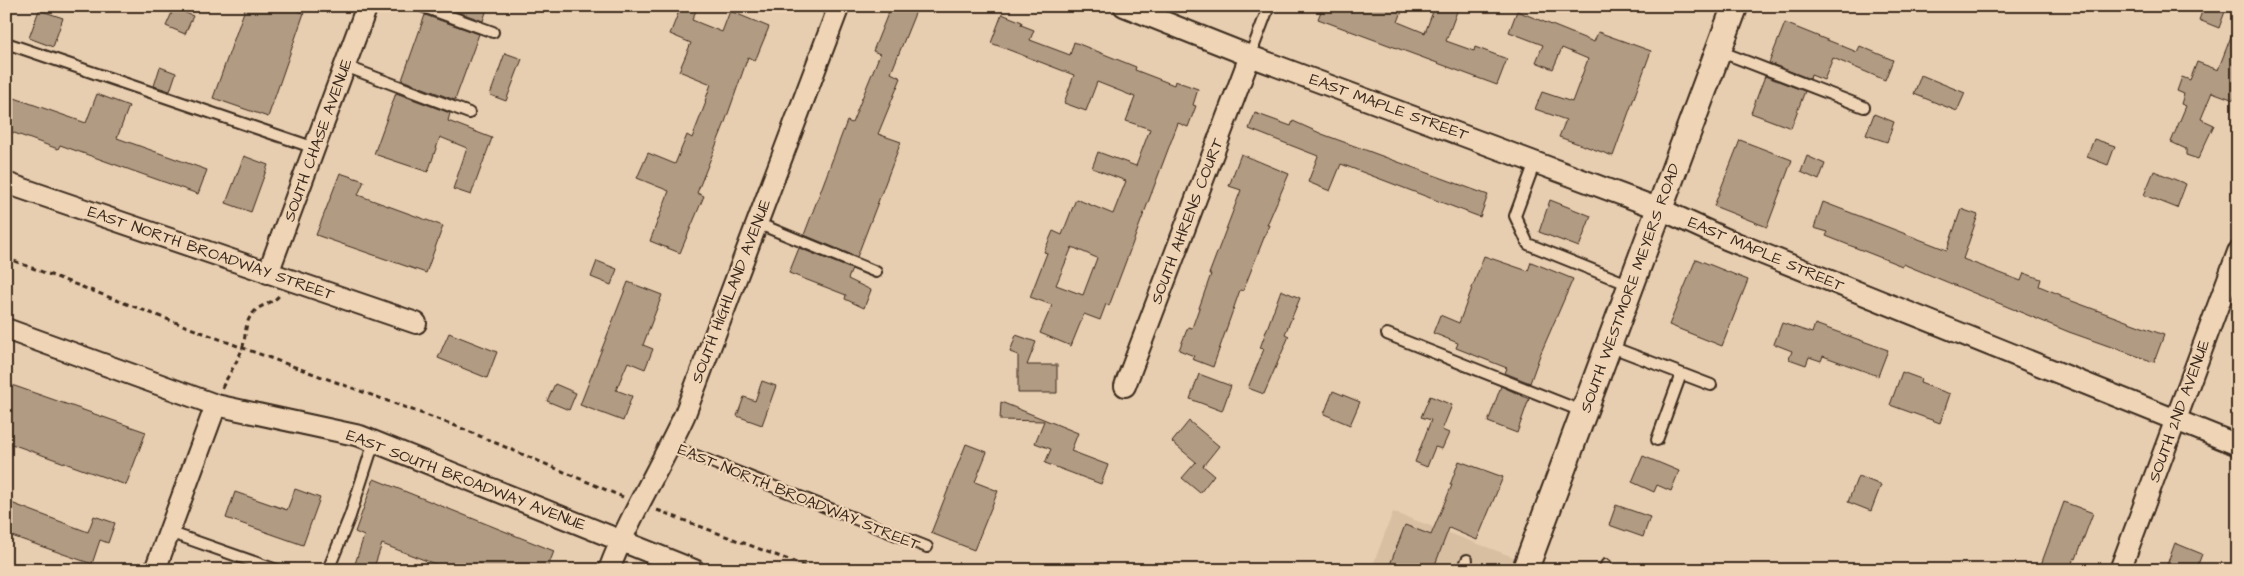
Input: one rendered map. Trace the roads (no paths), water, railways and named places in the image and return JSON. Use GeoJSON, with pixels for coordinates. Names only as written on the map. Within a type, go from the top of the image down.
{"type":"FeatureCollection","features":[{"type":"Feature","properties":{"kind":"street","name":"SOUTH CHASE AVENUE"},"geometry":{"type":"LineString","coordinates":[[268,273],[367,6]]}},
{"type":"Feature","properties":{"kind":"street","name":"SOUTH HIGHLAND AVENUE"},"geometry":{"type":"LineString","coordinates":[[609,570],[620,540],[685,414],[839,6]]}},
{"type":"Feature","properties":{"kind":"street","name":"EAST MAPLE STREET"},"geometry":{"type":"LineString","coordinates":[[1124,6],[1250,56],[1660,209],[1726,239],[2238,445]]}},
{"type":"Feature","properties":{"kind":"street","name":"SOUTH WESTMORE MEYERS ROAD"},"geometry":{"type":"LineString","coordinates":[[1525,570],[1736,6]]}},
{"type":"Feature","properties":{"kind":"street","name":"SOUTH AHRENS COURT"},"geometry":{"type":"LineString","coordinates":[[1124,386],[1250,56]]}},
{"type":"Feature","properties":{"kind":"street","name":"EAST NORTH BROADWAY STREET"},"geometry":{"type":"LineString","coordinates":[[6,184],[416,323]]}},
{"type":"Feature","properties":{"kind":"street","name":"SOUTH 2ND AVENUE"},"geometry":{"type":"LineString","coordinates":[[2120,570],[2238,252]]}},
{"type":"Feature","properties":{"kind":"street","name":"EAST SOUTH BROADWAY AVENUE"},"geometry":{"type":"LineString","coordinates":[[6,329],[216,405],[360,436],[694,570]]}},
{"type":"Feature","properties":{"kind":"street"},"geometry":{"type":"LineString","coordinates":[[155,570],[216,405]]}},
{"type":"Feature","properties":{"kind":"lane"},"geometry":{"type":"LineString","coordinates":[[421,6],[493,32]]}},
{"type":"Feature","properties":{"kind":"lane"},"geometry":{"type":"LineString","coordinates":[[1250,56],[1270,6]]}},
{"type":"Feature","properties":{"kind":"lane"},"geometry":{"type":"LineString","coordinates":[[6,43],[315,148]]}},
{"type":"Feature","properties":{"kind":"lane"},"geometry":{"type":"LineString","coordinates":[[1719,51],[1864,107]]}},
{"type":"Feature","properties":{"kind":"lane"},"geometry":{"type":"LineString","coordinates":[[345,66],[469,113]]}},
{"type":"Feature","properties":{"kind":"lane"},"geometry":{"type":"LineString","coordinates":[[1535,162],[1515,216],[1528,244],[1631,286]]}},
{"type":"Feature","properties":{"kind":"lane"},"geometry":{"type":"LineString","coordinates":[[757,223],[876,272]]}},
{"type":"Feature","properties":{"kind":"lane"},"geometry":{"type":"LineString","coordinates":[[1387,334],[1584,412]]}},
{"type":"Feature","properties":{"kind":"lane"},"geometry":{"type":"LineString","coordinates":[[1609,346],[1711,385]]}},
{"type":"Feature","properties":{"kind":"lane"},"geometry":{"type":"LineString","coordinates":[[1657,440],[1681,374]]}},
{"type":"Feature","properties":{"kind":"lane"},"geometry":{"type":"LineString","coordinates":[[328,570],[350,516],[374,442]]}},
{"type":"Feature","properties":{"kind":"lane","name":"EAST NORTH BROADWAY STREET"},"geometry":{"type":"LineString","coordinates":[[670,446],[928,547]]}},
{"type":"Feature","properties":{"kind":"lane"},"geometry":{"type":"LineString","coordinates":[[169,532],[277,570]]}}]}
